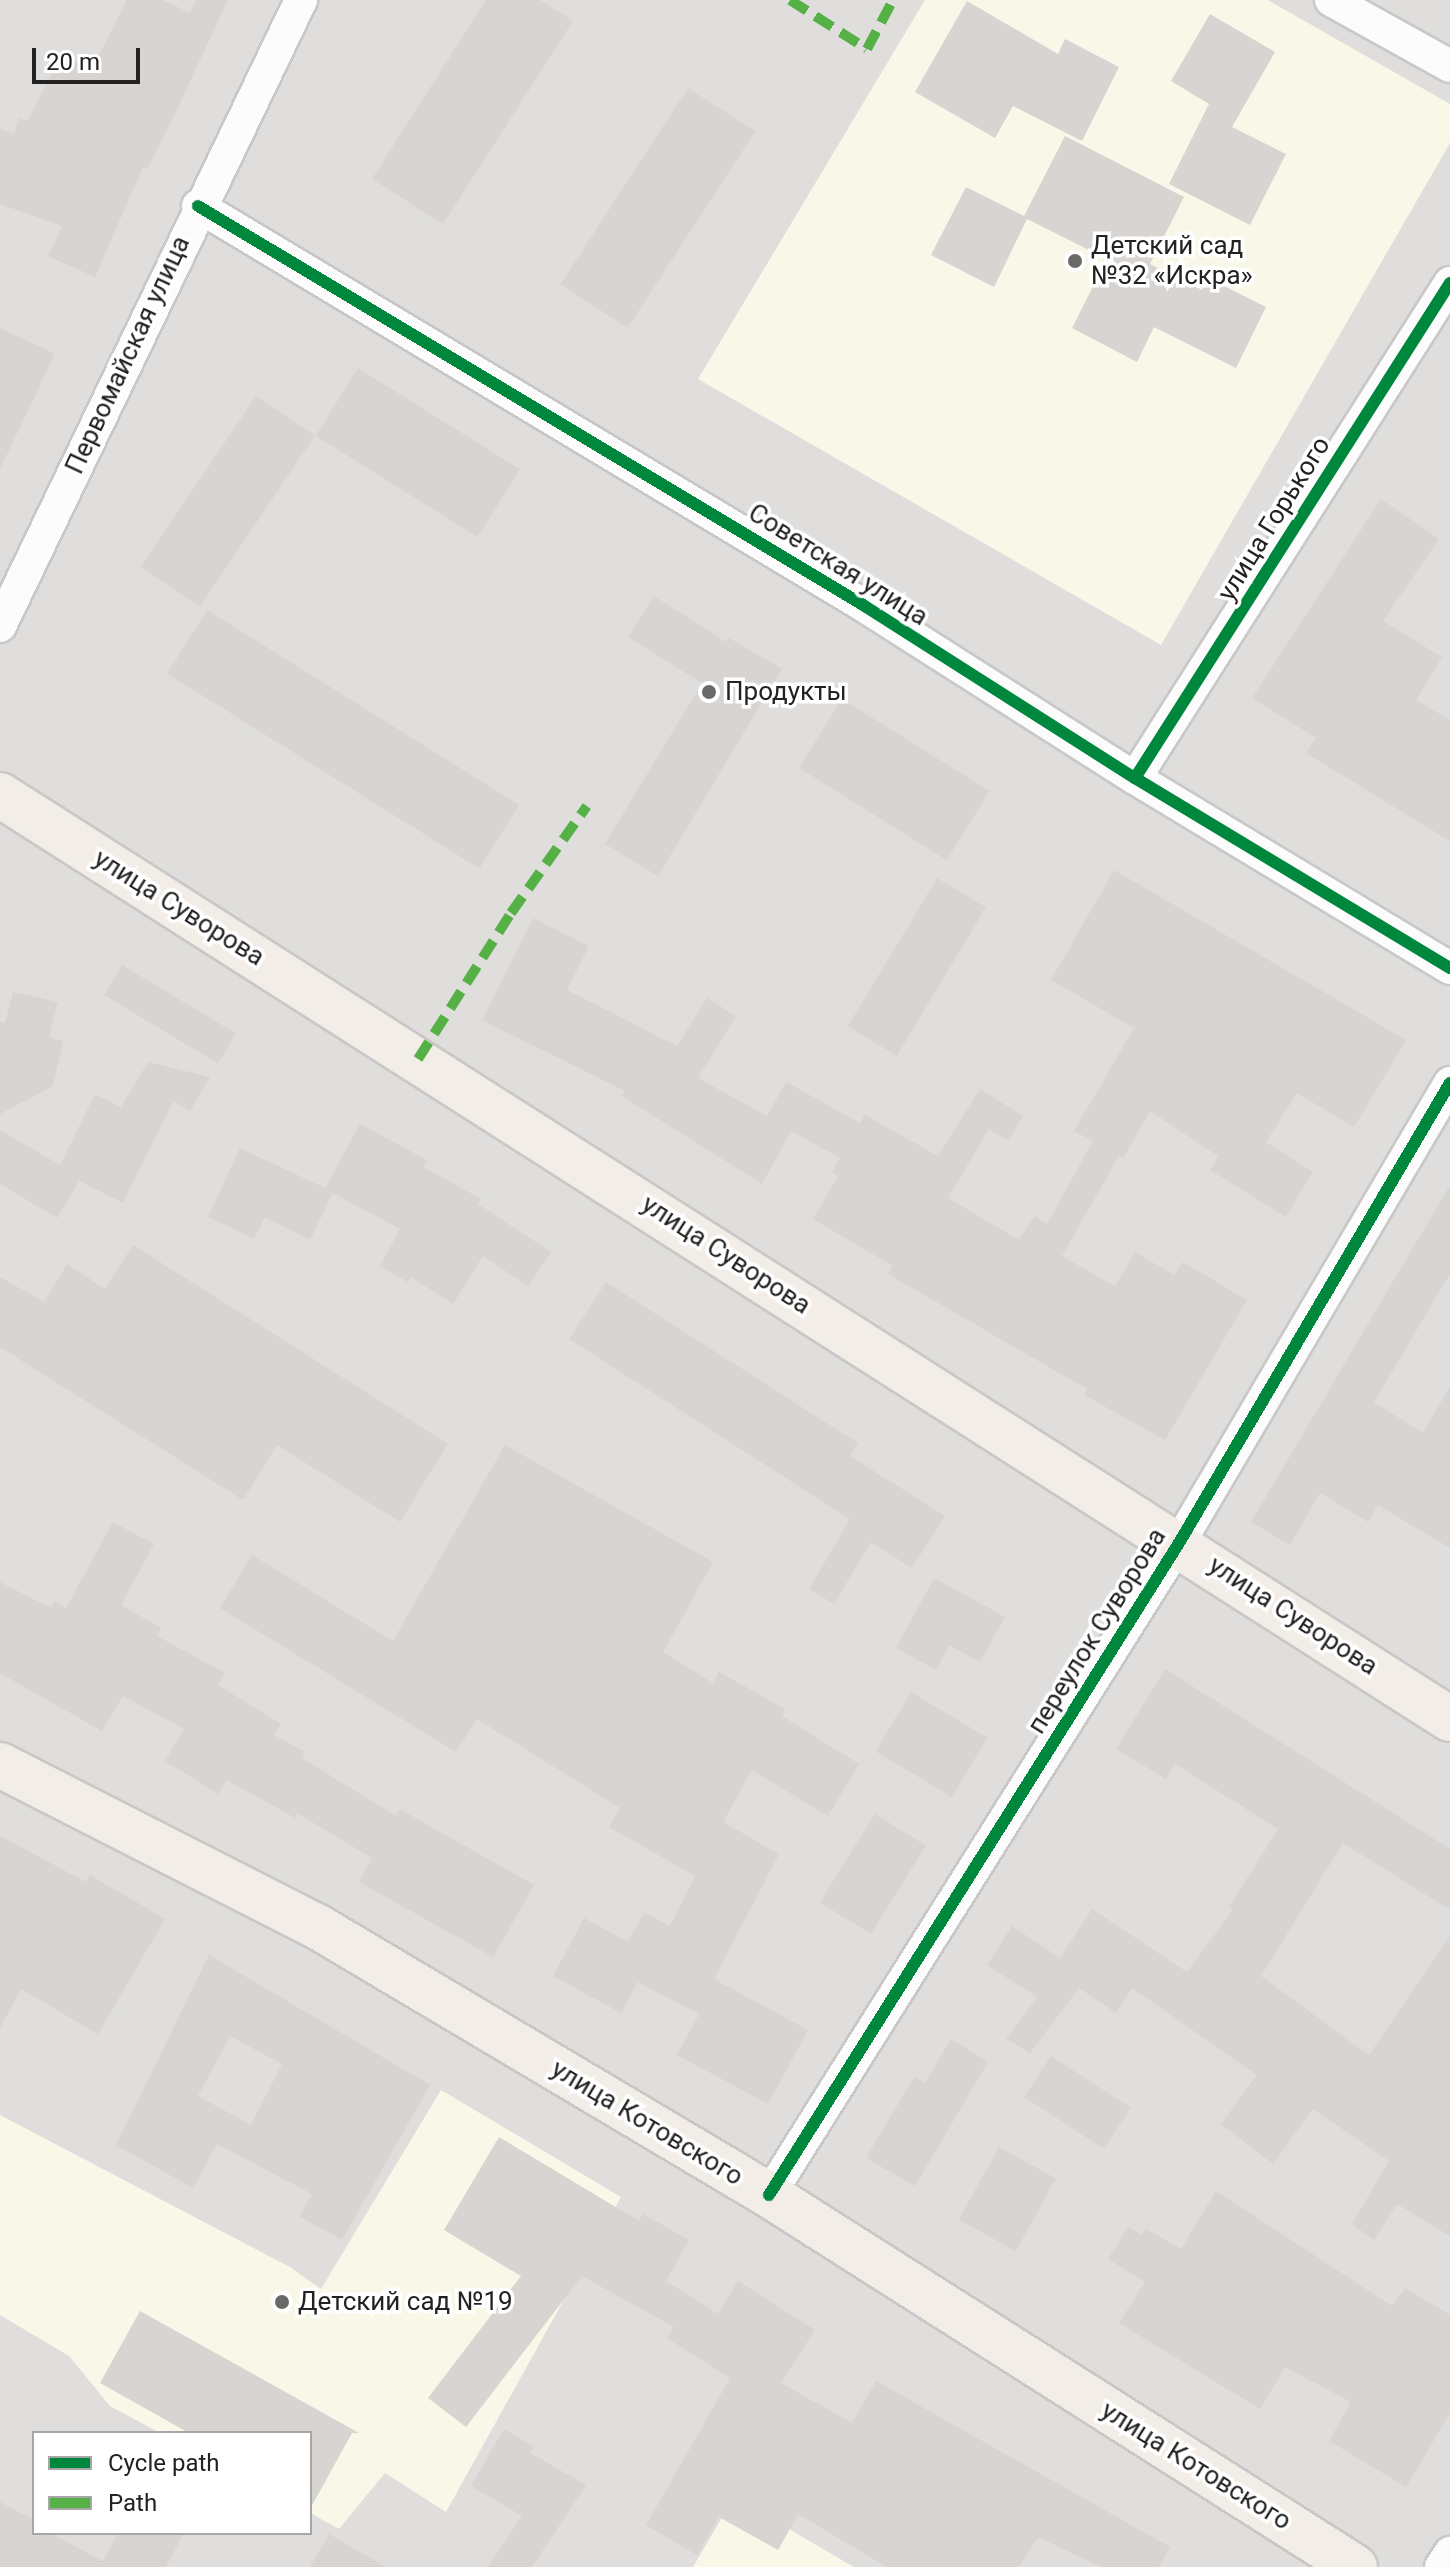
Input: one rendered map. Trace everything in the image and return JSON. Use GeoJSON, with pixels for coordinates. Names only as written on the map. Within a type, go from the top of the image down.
{"type":"FeatureCollection","features":[{"type":"Feature","properties":{"kind":"main road","name":"улица Суворова"},"geometry":{"type":"LineString","coordinates":[[0,795],[1179,1543],[1450,1719]]}},
{"type":"Feature","properties":{"kind":"main road","name":"улица Котовского"},"geometry":{"type":"LineString","coordinates":[[0,1765],[318,1927],[769,2195],[1355,2567]]}},
{"type":"Feature","properties":{"kind":"street","name":"Первомайская улица"},"geometry":{"type":"LineString","coordinates":[[0,626],[198,206],[301,0]]}},
{"type":"Feature","properties":{"kind":"street"},"geometry":{"type":"LineString","coordinates":[[1331,0],[1450,66]]}},
{"type":"Feature","properties":{"kind":"street","name":"Советская улица"},"geometry":{"type":"LineString","coordinates":[[198,206],[863,605],[1135,778],[1450,968]]}},
{"type":"Feature","properties":{"kind":"street","name":"улица Горького"},"geometry":{"type":"LineString","coordinates":[[1135,778],[1450,283]]}},
{"type":"Feature","properties":{"kind":"street","name":"переулок Суворова"},"geometry":{"type":"LineString","coordinates":[[769,2195],[1179,1543],[1450,1083]]}},
{"type":"Feature","properties":{"kind":"street"},"geometry":{"type":"LineString","coordinates":[[1441,2567],[1450,2553]]}},
{"type":"Feature","properties":{"kind":"shaded area"},"geometry":{"type":"Polygon","coordinates":[[[0,0],[1450,0],[1450,2567],[0,2567],[0,0]]]}},
{"type":"Feature","properties":{"kind":"shaded area","name":"Детский сад №32 «Искра»"},"geometry":{"type":"Polygon","coordinates":[[[925,0],[1268,0],[1450,104],[1450,143],[1161,645],[698,379],[925,0]]]}},
{"type":"Feature","properties":{"kind":"shaded area","name":"Детский сад №19"},"geometry":{"type":"Polygon","coordinates":[[[441,2090],[621,2197],[446,2512],[385,2473],[339,2529],[312,2514],[312,2431],[156,2431],[110,2406],[69,2356],[0,2315],[0,2115],[290,2267],[321,2289],[441,2090]]]}},
{"type":"Feature","properties":{"kind":"shaded area"},"geometry":{"type":"Polygon","coordinates":[[[734,2497],[854,2567],[693,2567],[734,2497]]]}},
{"type":"Feature","properties":{"kind":"building"},"geometry":{"type":"Polygon","coordinates":[[[127,0],[163,0],[190,13],[196,0],[228,0],[170,124],[147,169],[143,167],[95,277],[48,256],[62,226],[0,204],[0,129],[14,134],[19,118],[28,121],[61,54],[92,69],[127,0]]]}},
{"type":"Feature","properties":{"kind":"building"},"geometry":{"type":"Polygon","coordinates":[[[486,0],[540,0],[573,21],[443,224],[372,179],[486,0]]]}},
{"type":"Feature","properties":{"kind":"building"},"geometry":{"type":"Polygon","coordinates":[[[967,1],[1058,54],[1065,39],[1119,67],[1082,141],[1013,106],[995,138],[915,92],[967,1]]]}},
{"type":"Feature","properties":{"kind":"building"},"geometry":{"type":"Polygon","coordinates":[[[1210,14],[1275,52],[1232,127],[1286,154],[1250,225],[1169,184],[1209,104],[1171,81],[1210,14]]]}},
{"type":"Feature","properties":{"kind":"building"},"geometry":{"type":"Polygon","coordinates":[[[688,88],[755,132],[628,328],[561,284],[688,88]]]}},
{"type":"Feature","properties":{"kind":"building"},"geometry":{"type":"Polygon","coordinates":[[[1065,136],[1184,197],[1150,264],[1202,290],[1208,278],[1266,307],[1236,368],[1154,327],[1137,362],[1072,328],[1107,259],[1027,219],[994,287],[931,255],[966,187],[1024,216],[1065,136]]]}},
{"type":"Feature","properties":{"kind":"building"},"geometry":{"type":"Polygon","coordinates":[[[0,328],[55,354],[0,469],[0,328]]]}},
{"type":"Feature","properties":{"kind":"building"},"geometry":{"type":"Polygon","coordinates":[[[358,368],[520,469],[478,537],[316,436],[358,368]]]}},
{"type":"Feature","properties":{"kind":"building"},"geometry":{"type":"Polygon","coordinates":[[[256,396],[315,436],[200,606],[141,567],[256,396]]]}},
{"type":"Feature","properties":{"kind":"building"},"geometry":{"type":"Polygon","coordinates":[[[1381,499],[1439,539],[1383,621],[1442,657],[1416,700],[1450,720],[1450,841],[1306,753],[1316,738],[1252,698],[1381,499]]]}},
{"type":"Feature","properties":{"kind":"building"},"geometry":{"type":"Polygon","coordinates":[[[654,596],[726,642],[729,638],[782,669],[658,876],[605,844],[702,683],[628,637],[654,596]]]}},
{"type":"Feature","properties":{"kind":"building"},"geometry":{"type":"Polygon","coordinates":[[[207,610],[519,805],[479,869],[167,674],[207,610]]]}},
{"type":"Feature","properties":{"kind":"building"},"geometry":{"type":"Polygon","coordinates":[[[842,699],[990,791],[947,860],[799,768],[842,699]]]}},
{"type":"Feature","properties":{"kind":"building"},"geometry":{"type":"Polygon","coordinates":[[[1114,870],[1406,1040],[1354,1127],[1297,1093],[1266,1142],[1313,1172],[1286,1217],[1210,1170],[1218,1156],[1150,1111],[1123,1158],[1119,1156],[1062,1256],[1115,1286],[1135,1252],[1174,1275],[1183,1262],[1247,1300],[1165,1440],[1084,1395],[1087,1389],[888,1274],[893,1266],[813,1219],[838,1176],[832,1172],[840,1158],[791,1131],[762,1184],[622,1096],[625,1091],[482,1020],[533,918],[589,946],[567,990],[677,1046],[707,998],[736,1016],[698,1078],[767,1116],[786,1082],[860,1123],[865,1115],[938,1156],[980,1089],[1023,1116],[1008,1141],[989,1129],[948,1198],[1019,1240],[1035,1216],[1047,1224],[1093,1141],[1074,1131],[1134,1028],[1051,980],[1114,870]]]}},
{"type":"Feature","properties":{"kind":"building"},"geometry":{"type":"Polygon","coordinates":[[[937,878],[986,907],[897,1056],[848,1026],[937,878]]]}},
{"type":"Feature","properties":{"kind":"building"},"geometry":{"type":"Polygon","coordinates":[[[122,965],[236,1034],[218,1064],[104,995],[122,965]]]}},
{"type":"Feature","properties":{"kind":"building"},"geometry":{"type":"Polygon","coordinates":[[[13,992],[58,1002],[49,1037],[63,1041],[53,1086],[0,1114],[0,1022],[5,1023],[13,992]]]}},
{"type":"Feature","properties":{"kind":"building"},"geometry":{"type":"Polygon","coordinates":[[[148,1062],[210,1077],[190,1111],[174,1101],[123,1203],[79,1181],[57,1218],[0,1184],[0,1130],[60,1165],[95,1094],[121,1107],[148,1062]]]}},
{"type":"Feature","properties":{"kind":"building"},"geometry":{"type":"Polygon","coordinates":[[[360,1124],[427,1160],[423,1167],[481,1199],[478,1204],[551,1252],[528,1286],[483,1256],[453,1304],[411,1277],[408,1282],[380,1266],[400,1229],[333,1193],[310,1240],[265,1217],[254,1239],[208,1217],[240,1148],[325,1188],[360,1124]]]}},
{"type":"Feature","properties":{"kind":"building"},"geometry":{"type":"Polygon","coordinates":[[[1450,1185],[1450,1274],[1374,1402],[1423,1433],[1450,1386],[1450,1548],[1378,1505],[1368,1522],[1320,1493],[1290,1545],[1251,1522],[1450,1185]]]}},
{"type":"Feature","properties":{"kind":"building"},"geometry":{"type":"Polygon","coordinates":[[[133,1245],[448,1444],[400,1522],[277,1445],[243,1500],[0,1347],[0,1277],[44,1302],[67,1264],[105,1289],[133,1245]]]}},
{"type":"Feature","properties":{"kind":"building"},"geometry":{"type":"Polygon","coordinates":[[[606,1282],[858,1443],[850,1456],[945,1516],[912,1568],[871,1542],[834,1604],[809,1589],[850,1519],[569,1339],[606,1282]]]}},
{"type":"Feature","properties":{"kind":"building"},"geometry":{"type":"Polygon","coordinates":[[[505,1445],[713,1562],[663,1652],[713,1683],[719,1672],[785,1709],[782,1716],[859,1764],[828,1816],[752,1770],[723,1822],[779,1854],[714,1979],[808,2030],[768,2104],[677,2055],[699,2014],[638,1982],[621,2013],[553,1976],[584,1918],[628,1942],[644,1912],[670,1926],[695,1876],[609,1827],[620,1808],[477,1719],[456,1752],[220,1608],[252,1555],[393,1641],[505,1445]]]}},
{"type":"Feature","properties":{"kind":"building"},"geometry":{"type":"Polygon","coordinates":[[[113,1522],[154,1544],[121,1605],[161,1628],[157,1636],[225,1673],[218,1685],[281,1724],[274,1735],[305,1752],[302,1758],[396,1816],[400,1809],[534,1885],[493,1957],[359,1882],[372,1858],[297,1813],[295,1818],[227,1780],[218,1794],[165,1761],[184,1729],[123,1696],[102,1731],[0,1673],[0,1582],[51,1608],[54,1601],[66,1608],[113,1522]]]}},
{"type":"Feature","properties":{"kind":"building"},"geometry":{"type":"Polygon","coordinates":[[[934,1578],[1005,1617],[980,1662],[949,1645],[936,1670],[896,1648],[934,1578]]]}},
{"type":"Feature","properties":{"kind":"building"},"geometry":{"type":"Polygon","coordinates":[[[1165,1669],[1450,1849],[1450,1910],[1343,1843],[1261,1976],[1369,2055],[1450,1936],[1450,2236],[1397,2204],[1374,2240],[1352,2224],[1389,2161],[1313,2109],[1273,2164],[1221,2124],[1257,2075],[1132,1988],[1116,2013],[1079,1988],[1030,2053],[1006,2039],[1037,1997],[987,1965],[1012,1926],[1060,1958],[1092,1909],[1187,1972],[1233,1910],[1229,1907],[1278,1829],[1175,1764],[1166,1779],[1116,1749],[1165,1669]]]}},
{"type":"Feature","properties":{"kind":"building"},"geometry":{"type":"Polygon","coordinates":[[[911,1692],[987,1738],[952,1797],[875,1751],[911,1692]]]}},
{"type":"Feature","properties":{"kind":"building"},"geometry":{"type":"Polygon","coordinates":[[[875,1814],[926,1846],[871,1934],[820,1902],[875,1814]]]}},
{"type":"Feature","properties":{"kind":"building"},"geometry":{"type":"Polygon","coordinates":[[[0,1836],[86,1882],[90,1875],[165,1919],[98,2034],[21,1989],[0,2028],[0,1836]]]}},
{"type":"Feature","properties":{"kind":"building"},"geometry":{"type":"Polygon","coordinates":[[[209,1955],[430,2085],[342,2240],[299,2216],[312,2194],[217,2144],[193,2188],[116,2145],[209,1955]],[[230,2036],[198,2096],[251,2125],[282,2064],[230,2036]]]}},
{"type":"Feature","properties":{"kind":"building"},"geometry":{"type":"Polygon","coordinates":[[[951,2039],[988,2062],[915,2186],[866,2158],[914,2077],[925,2083],[951,2039]]]}},
{"type":"Feature","properties":{"kind":"building"},"geometry":{"type":"Polygon","coordinates":[[[1051,2056],[1131,2108],[1104,2149],[1024,2097],[1051,2056]]]}},
{"type":"Feature","properties":{"kind":"building"},"geometry":{"type":"Polygon","coordinates":[[[499,2137],[639,2221],[643,2214],[689,2240],[666,2281],[718,2314],[738,2281],[815,2330],[781,2383],[852,2423],[876,2381],[1170,2547],[1159,2567],[1101,2567],[1038,2537],[1019,2567],[887,2567],[798,2514],[778,2550],[719,2517],[697,2555],[646,2525],[730,2378],[667,2338],[674,2327],[582,2276],[466,2427],[428,2398],[521,2276],[444,2230],[499,2137]]]}},
{"type":"Feature","properties":{"kind":"building"},"geometry":{"type":"Polygon","coordinates":[[[999,2147],[1056,2179],[1016,2251],[959,2220],[999,2147]]]}},
{"type":"Feature","properties":{"kind":"building"},"geometry":{"type":"Polygon","coordinates":[[[1216,2191],[1392,2306],[1405,2288],[1450,2315],[1450,2413],[1406,2487],[1329,2441],[1351,2402],[1285,2367],[1260,2409],[1119,2323],[1145,2282],[1108,2259],[1128,2227],[1142,2235],[1146,2229],[1181,2249],[1216,2191]]]}},
{"type":"Feature","properties":{"kind":"building"},"geometry":{"type":"Polygon","coordinates":[[[140,2311],[359,2433],[352,2433],[312,2505],[312,2431],[185,2431],[100,2383],[140,2311]]]}},
{"type":"Feature","properties":{"kind":"building"},"geometry":{"type":"Polygon","coordinates":[[[504,2429],[534,2447],[530,2453],[586,2485],[532,2567],[488,2567],[522,2516],[471,2486],[504,2429]]]}},
{"type":"Feature","properties":{"kind":"building"},"geometry":{"type":"Polygon","coordinates":[[[0,2502],[32,2519],[32,2535],[53,2535],[103,2561],[117,2535],[183,2535],[166,2567],[0,2567],[0,2502]]]}},
{"type":"Feature","properties":{"kind":"building"},"geometry":{"type":"Polygon","coordinates":[[[329,2534],[386,2567],[310,2567],[329,2534]]]}},
{"type":"Feature","properties":{"kind":"marked path"},"geometry":{"type":"LineString","coordinates":[[790,0],[867,49],[893,0]]}},
{"type":"Feature","properties":{"kind":"marked path"},"geometry":{"type":"LineString","coordinates":[[418,1059],[511,913],[587,806]]}},
{"type":"Feature","properties":{"kind":"cycle path"},"geometry":{"type":"LineString","coordinates":[[198,206],[863,605],[1135,778],[1450,968]]}},
{"type":"Feature","properties":{"kind":"cycle path"},"geometry":{"type":"LineString","coordinates":[[1135,778],[1450,283]]}},
{"type":"Feature","properties":{"kind":"cycle path"},"geometry":{"type":"LineString","coordinates":[[769,2195],[1179,1543],[1450,1083]]}},
{"type":"Feature","properties":{"kind":"place","name":"Детский сад №32 «Искра»"},"geometry":{"type":"Point","coordinates":[1075,261]}},
{"type":"Feature","properties":{"kind":"place","name":"Продукты"},"geometry":{"type":"Point","coordinates":[709,692]}},
{"type":"Feature","properties":{"kind":"place","name":"Детский сад №19"},"geometry":{"type":"Point","coordinates":[282,2302]}}]}
